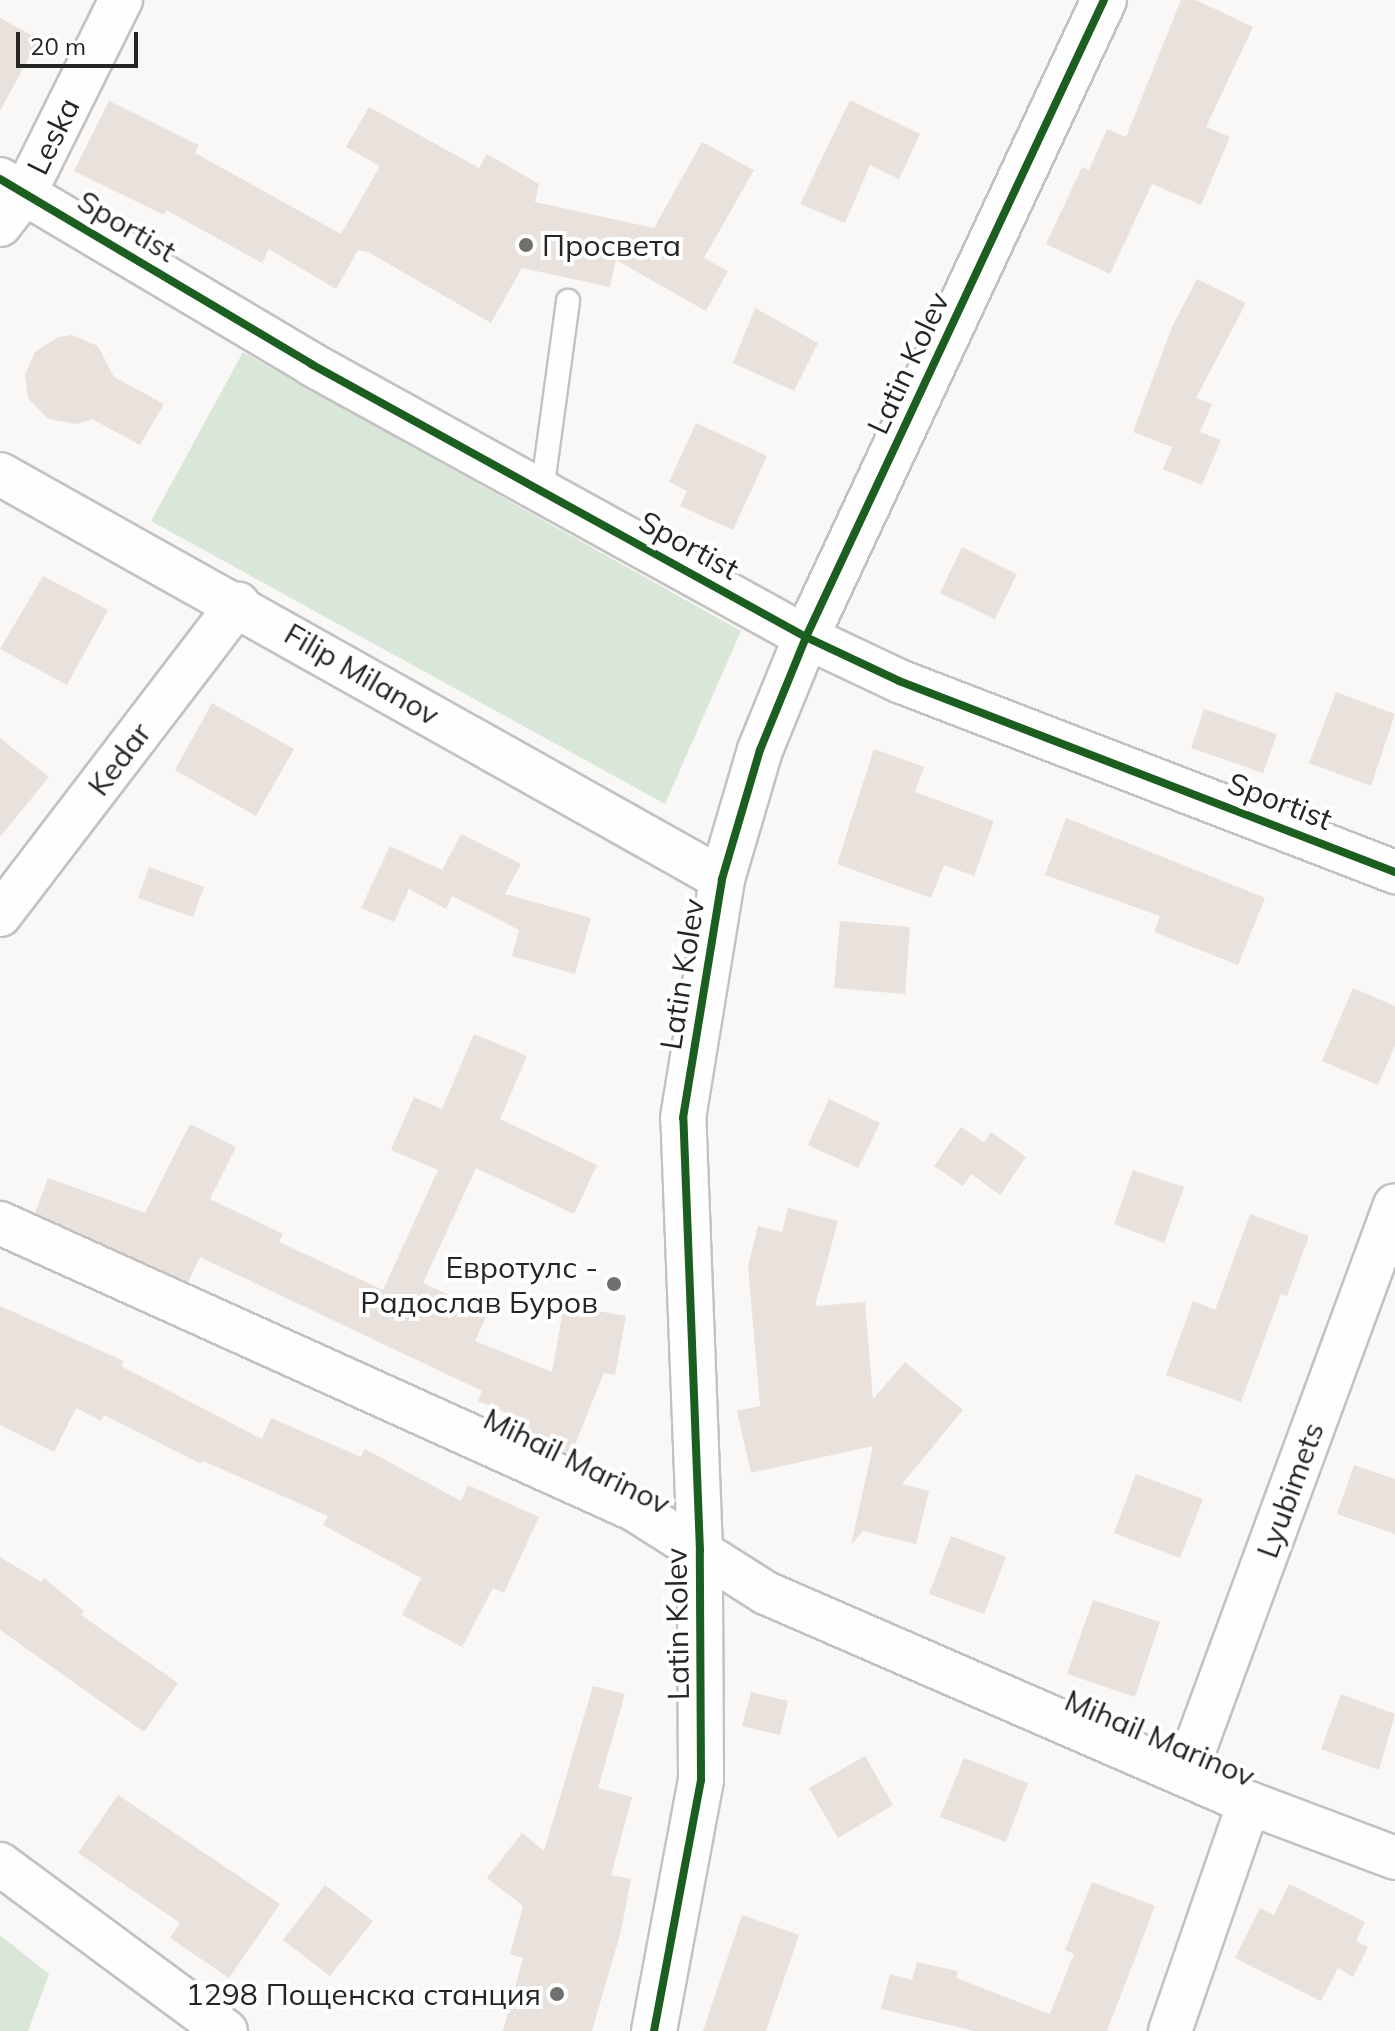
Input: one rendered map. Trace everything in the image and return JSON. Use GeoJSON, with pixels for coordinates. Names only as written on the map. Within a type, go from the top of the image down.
{"type":"FeatureCollection","features":[{"type":"Feature","properties":{"kind":"main road","name":"Latin Kolev"},"geometry":{"type":"LineString","coordinates":[[654,2031],[701,1780],[700,1551],[683,1118],[722,879],[760,750],[806,637],[1104,0]]}},
{"type":"Feature","properties":{"kind":"street","name":"Leska"},"geometry":{"type":"LineString","coordinates":[[8,199],[121,0]]}},
{"type":"Feature","properties":{"kind":"street","name":"Sportist"},"geometry":{"type":"LineString","coordinates":[[8,199],[806,637],[899,681],[1395,872]]}},
{"type":"Feature","properties":{"kind":"street","name":"Filip Milanov"},"geometry":{"type":"LineString","coordinates":[[0,474],[238,604],[722,879]]}},
{"type":"Feature","properties":{"kind":"street","name":"Kedar"},"geometry":{"type":"LineString","coordinates":[[0,915],[238,604]]}},
{"type":"Feature","properties":{"kind":"street","name":"Lyubimets"},"geometry":{"type":"LineString","coordinates":[[1185,1775],[1395,1205]]}},
{"type":"Feature","properties":{"kind":"street","name":"Mihail Marinov"},"geometry":{"type":"LineString","coordinates":[[0,1223],[635,1510],[766,1593],[1249,1803],[1395,1858]]}},
{"type":"Feature","properties":{"kind":"street"},"geometry":{"type":"LineString","coordinates":[[1170,2031],[1249,1803]]}},
{"type":"Feature","properties":{"kind":"street"},"geometry":{"type":"LineString","coordinates":[[0,1864],[226,2031]]}},
{"type":"Feature","properties":{"kind":"lane"},"geometry":{"type":"LineString","coordinates":[[542,491],[568,301]]}},
{"type":"Feature","properties":{"kind":"green space"},"geometry":{"type":"Polygon","coordinates":[[[243,352],[741,631],[665,804],[151,521],[243,352]]]}},
{"type":"Feature","properties":{"kind":"green space"},"geometry":{"type":"Polygon","coordinates":[[[0,1935],[49,1974],[28,2031],[0,2031],[0,1935]]]}},
{"type":"Feature","properties":{"kind":"building"},"geometry":{"type":"Polygon","coordinates":[[[1181,0],[1196,0],[1253,27],[1206,127],[1230,137],[1201,205],[1152,184],[1110,274],[1046,244],[1082,167],[1089,170],[1107,129],[1126,137],[1181,0]]]}},
{"type":"Feature","properties":{"kind":"building"},"geometry":{"type":"Polygon","coordinates":[[[0,18],[39,39],[0,111],[0,18]]]}},
{"type":"Feature","properties":{"kind":"building"},"geometry":{"type":"Polygon","coordinates":[[[850,100],[920,134],[899,179],[870,165],[845,223],[800,204],[850,100]]]}},
{"type":"Feature","properties":{"kind":"building"},"geometry":{"type":"Polygon","coordinates":[[[109,101],[199,145],[195,153],[341,234],[380,166],[346,147],[369,107],[479,168],[487,154],[539,184],[535,202],[654,228],[702,142],[754,170],[704,258],[728,271],[706,311],[616,260],[610,287],[522,268],[491,323],[368,252],[358,250],[336,289],[269,249],[262,263],[166,210],[164,215],[74,171],[109,101]]]}},
{"type":"Feature","properties":{"kind":"building"},"geometry":{"type":"Polygon","coordinates":[[[1197,279],[1246,303],[1196,398],[1212,404],[1200,432],[1221,440],[1202,485],[1163,469],[1172,447],[1133,432],[1172,327],[1197,279]]]}},
{"type":"Feature","properties":{"kind":"building"},"geometry":{"type":"Polygon","coordinates":[[[755,308],[818,343],[794,391],[733,363],[755,308]]]}},
{"type":"Feature","properties":{"kind":"building"},"geometry":{"type":"Polygon","coordinates":[[[72,335],[98,346],[114,377],[164,404],[140,445],[92,419],[77,424],[48,419],[28,398],[25,375],[35,352],[58,337],[72,335]]]}},
{"type":"Feature","properties":{"kind":"building"},"geometry":{"type":"Polygon","coordinates":[[[696,423],[767,456],[733,530],[680,506],[687,491],[669,482],[696,423]]]}},
{"type":"Feature","properties":{"kind":"building"},"geometry":{"type":"Polygon","coordinates":[[[962,547],[1017,574],[995,619],[940,593],[962,547]]]}},
{"type":"Feature","properties":{"kind":"building"},"geometry":{"type":"Polygon","coordinates":[[[43,576],[108,610],[67,685],[0,649],[43,576]]]}},
{"type":"Feature","properties":{"kind":"building"},"geometry":{"type":"Polygon","coordinates":[[[1336,692],[1395,714],[1371,786],[1309,763],[1336,692]]]}},
{"type":"Feature","properties":{"kind":"building"},"geometry":{"type":"Polygon","coordinates":[[[212,703],[294,749],[256,816],[175,770],[212,703]]]}},
{"type":"Feature","properties":{"kind":"building"},"geometry":{"type":"Polygon","coordinates":[[[1204,709],[1277,734],[1263,773],[1191,748],[1204,709]]]}},
{"type":"Feature","properties":{"kind":"building"},"geometry":{"type":"Polygon","coordinates":[[[0,738],[49,777],[0,837],[0,738]]]}},
{"type":"Feature","properties":{"kind":"building"},"geometry":{"type":"Polygon","coordinates":[[[874,749],[924,767],[915,792],[994,821],[974,876],[944,865],[931,898],[837,864],[874,749]]]}},
{"type":"Feature","properties":{"kind":"building"},"geometry":{"type":"Polygon","coordinates":[[[1066,818],[1265,898],[1238,965],[1154,932],[1160,916],[1045,875],[1066,818]]]}},
{"type":"Feature","properties":{"kind":"building"},"geometry":{"type":"Polygon","coordinates":[[[461,834],[521,864],[505,894],[591,918],[575,974],[512,956],[519,930],[452,896],[446,909],[409,889],[394,922],[361,908],[390,846],[442,870],[461,834]]]}},
{"type":"Feature","properties":{"kind":"building"},"geometry":{"type":"Polygon","coordinates":[[[149,867],[204,887],[193,917],[138,898],[149,867]]]}},
{"type":"Feature","properties":{"kind":"building"},"geometry":{"type":"Polygon","coordinates":[[[840,921],[910,927],[905,994],[834,988],[840,921]]]}},
{"type":"Feature","properties":{"kind":"building"},"geometry":{"type":"Polygon","coordinates":[[[1353,988],[1395,1006],[1395,1045],[1378,1085],[1322,1061],[1353,988]]]}},
{"type":"Feature","properties":{"kind":"building"},"geometry":{"type":"Polygon","coordinates":[[[474,1034],[527,1056],[500,1119],[597,1165],[574,1214],[476,1168],[423,1283],[488,1313],[475,1341],[552,1372],[564,1305],[626,1316],[615,1375],[604,1373],[571,1454],[526,1434],[530,1423],[478,1401],[482,1391],[200,1257],[188,1282],[35,1213],[48,1178],[145,1213],[190,1124],[236,1147],[210,1199],[283,1234],[279,1242],[383,1290],[438,1170],[391,1150],[414,1097],[442,1109],[474,1034]]]}},
{"type":"Feature","properties":{"kind":"building"},"geometry":{"type":"Polygon","coordinates":[[[829,1099],[880,1123],[858,1168],[808,1145],[829,1099]]]}},
{"type":"Feature","properties":{"kind":"building"},"geometry":{"type":"Polygon","coordinates":[[[961,1127],[984,1142],[991,1132],[1026,1157],[1000,1195],[971,1174],[963,1186],[934,1166],[961,1127]]]}},
{"type":"Feature","properties":{"kind":"building"},"geometry":{"type":"Polygon","coordinates":[[[1133,1170],[1184,1187],[1164,1243],[1114,1224],[1133,1170]]]}},
{"type":"Feature","properties":{"kind":"building"},"geometry":{"type":"Polygon","coordinates":[[[788,1208],[838,1221],[815,1306],[865,1302],[873,1399],[905,1362],[963,1410],[902,1484],[929,1491],[916,1544],[863,1531],[851,1545],[873,1446],[751,1473],[737,1411],[760,1406],[748,1266],[758,1226],[782,1232],[788,1208]]]}},
{"type":"Feature","properties":{"kind":"building"},"geometry":{"type":"Polygon","coordinates":[[[1250,1214],[1309,1236],[1287,1296],[1281,1294],[1241,1402],[1166,1375],[1193,1301],[1215,1310],[1250,1214]]]}},
{"type":"Feature","properties":{"kind":"building"},"geometry":{"type":"Polygon","coordinates":[[[0,1306],[124,1361],[121,1366],[262,1439],[271,1418],[361,1457],[365,1449],[461,1501],[468,1485],[539,1517],[504,1593],[493,1588],[462,1647],[402,1615],[421,1578],[323,1525],[328,1516],[203,1461],[201,1464],[104,1415],[101,1421],[76,1408],[54,1452],[0,1425],[0,1306]]]}},
{"type":"Feature","properties":{"kind":"building"},"geometry":{"type":"Polygon","coordinates":[[[1354,1465],[1395,1479],[1395,1534],[1337,1514],[1354,1465]]]}},
{"type":"Feature","properties":{"kind":"building"},"geometry":{"type":"Polygon","coordinates":[[[1136,1474],[1203,1499],[1180,1558],[1114,1533],[1136,1474]]]}},
{"type":"Feature","properties":{"kind":"building"},"geometry":{"type":"Polygon","coordinates":[[[951,1536],[1006,1557],[984,1614],[929,1594],[951,1536]]]}},
{"type":"Feature","properties":{"kind":"building"},"geometry":{"type":"Polygon","coordinates":[[[0,1557],[41,1582],[44,1578],[84,1611],[81,1615],[178,1683],[144,1732],[0,1630],[0,1557]]]}},
{"type":"Feature","properties":{"kind":"building"},"geometry":{"type":"Polygon","coordinates":[[[1093,1600],[1160,1622],[1135,1697],[1067,1674],[1093,1600]]]}},
{"type":"Feature","properties":{"kind":"building"},"geometry":{"type":"Polygon","coordinates":[[[593,1686],[625,1694],[598,1788],[632,1797],[611,1875],[631,1879],[621,1931],[592,2031],[503,2031],[523,1958],[510,1954],[523,1906],[487,1878],[522,1833],[544,1851],[593,1686]]]}},
{"type":"Feature","properties":{"kind":"building"},"geometry":{"type":"Polygon","coordinates":[[[751,1692],[788,1701],[780,1735],[742,1726],[751,1692]]]}},
{"type":"Feature","properties":{"kind":"building"},"geometry":{"type":"Polygon","coordinates":[[[1341,1694],[1395,1714],[1379,1770],[1321,1749],[1341,1694]]]}},
{"type":"Feature","properties":{"kind":"building"},"geometry":{"type":"Polygon","coordinates":[[[865,1756],[893,1805],[838,1838],[809,1788],[865,1756]]]}},
{"type":"Feature","properties":{"kind":"building"},"geometry":{"type":"Polygon","coordinates":[[[964,1758],[1028,1783],[1006,1842],[940,1817],[964,1758]]]}},
{"type":"Feature","properties":{"kind":"building"},"geometry":{"type":"Polygon","coordinates":[[[118,1795],[280,1904],[229,1978],[170,1938],[180,1923],[78,1853],[118,1795]]]}},
{"type":"Feature","properties":{"kind":"building"},"geometry":{"type":"Polygon","coordinates":[[[1092,1882],[1155,1906],[1107,2031],[975,2031],[881,2009],[890,1974],[912,1980],[917,1962],[958,1971],[956,1978],[1050,2014],[1074,1954],[1065,1950],[1092,1882]]]}},
{"type":"Feature","properties":{"kind":"building"},"geometry":{"type":"Polygon","coordinates":[[[1289,1884],[1365,1922],[1356,1941],[1368,1947],[1353,1977],[1338,1968],[1321,2001],[1235,1958],[1260,1908],[1274,1915],[1289,1884]]]}},
{"type":"Feature","properties":{"kind":"building"},"geometry":{"type":"Polygon","coordinates":[[[325,1885],[373,1921],[330,1976],[283,1940],[325,1885]]]}},
{"type":"Feature","properties":{"kind":"building"},"geometry":{"type":"Polygon","coordinates":[[[742,1915],[799,1935],[766,2031],[703,2031],[742,1915]]]}},
{"type":"Feature","properties":{"kind":"cycle path"},"geometry":{"type":"LineString","coordinates":[[654,2031],[701,1780],[700,1551],[683,1118],[722,879],[760,750],[806,637],[1104,0]]}},
{"type":"Feature","properties":{"kind":"cycle path"},"geometry":{"type":"LineString","coordinates":[[0,179],[311,364],[806,637],[899,681],[1395,872]]}},
{"type":"Feature","properties":{"kind":"place","name":"Просвета"},"geometry":{"type":"Point","coordinates":[526,245]}},
{"type":"Feature","properties":{"kind":"place","name":"Евротулс - Радослав Буров"},"geometry":{"type":"Point","coordinates":[614,1284]}},
{"type":"Feature","properties":{"kind":"place","name":"1298 Пощенска станция"},"geometry":{"type":"Point","coordinates":[557,1994]}}]}
